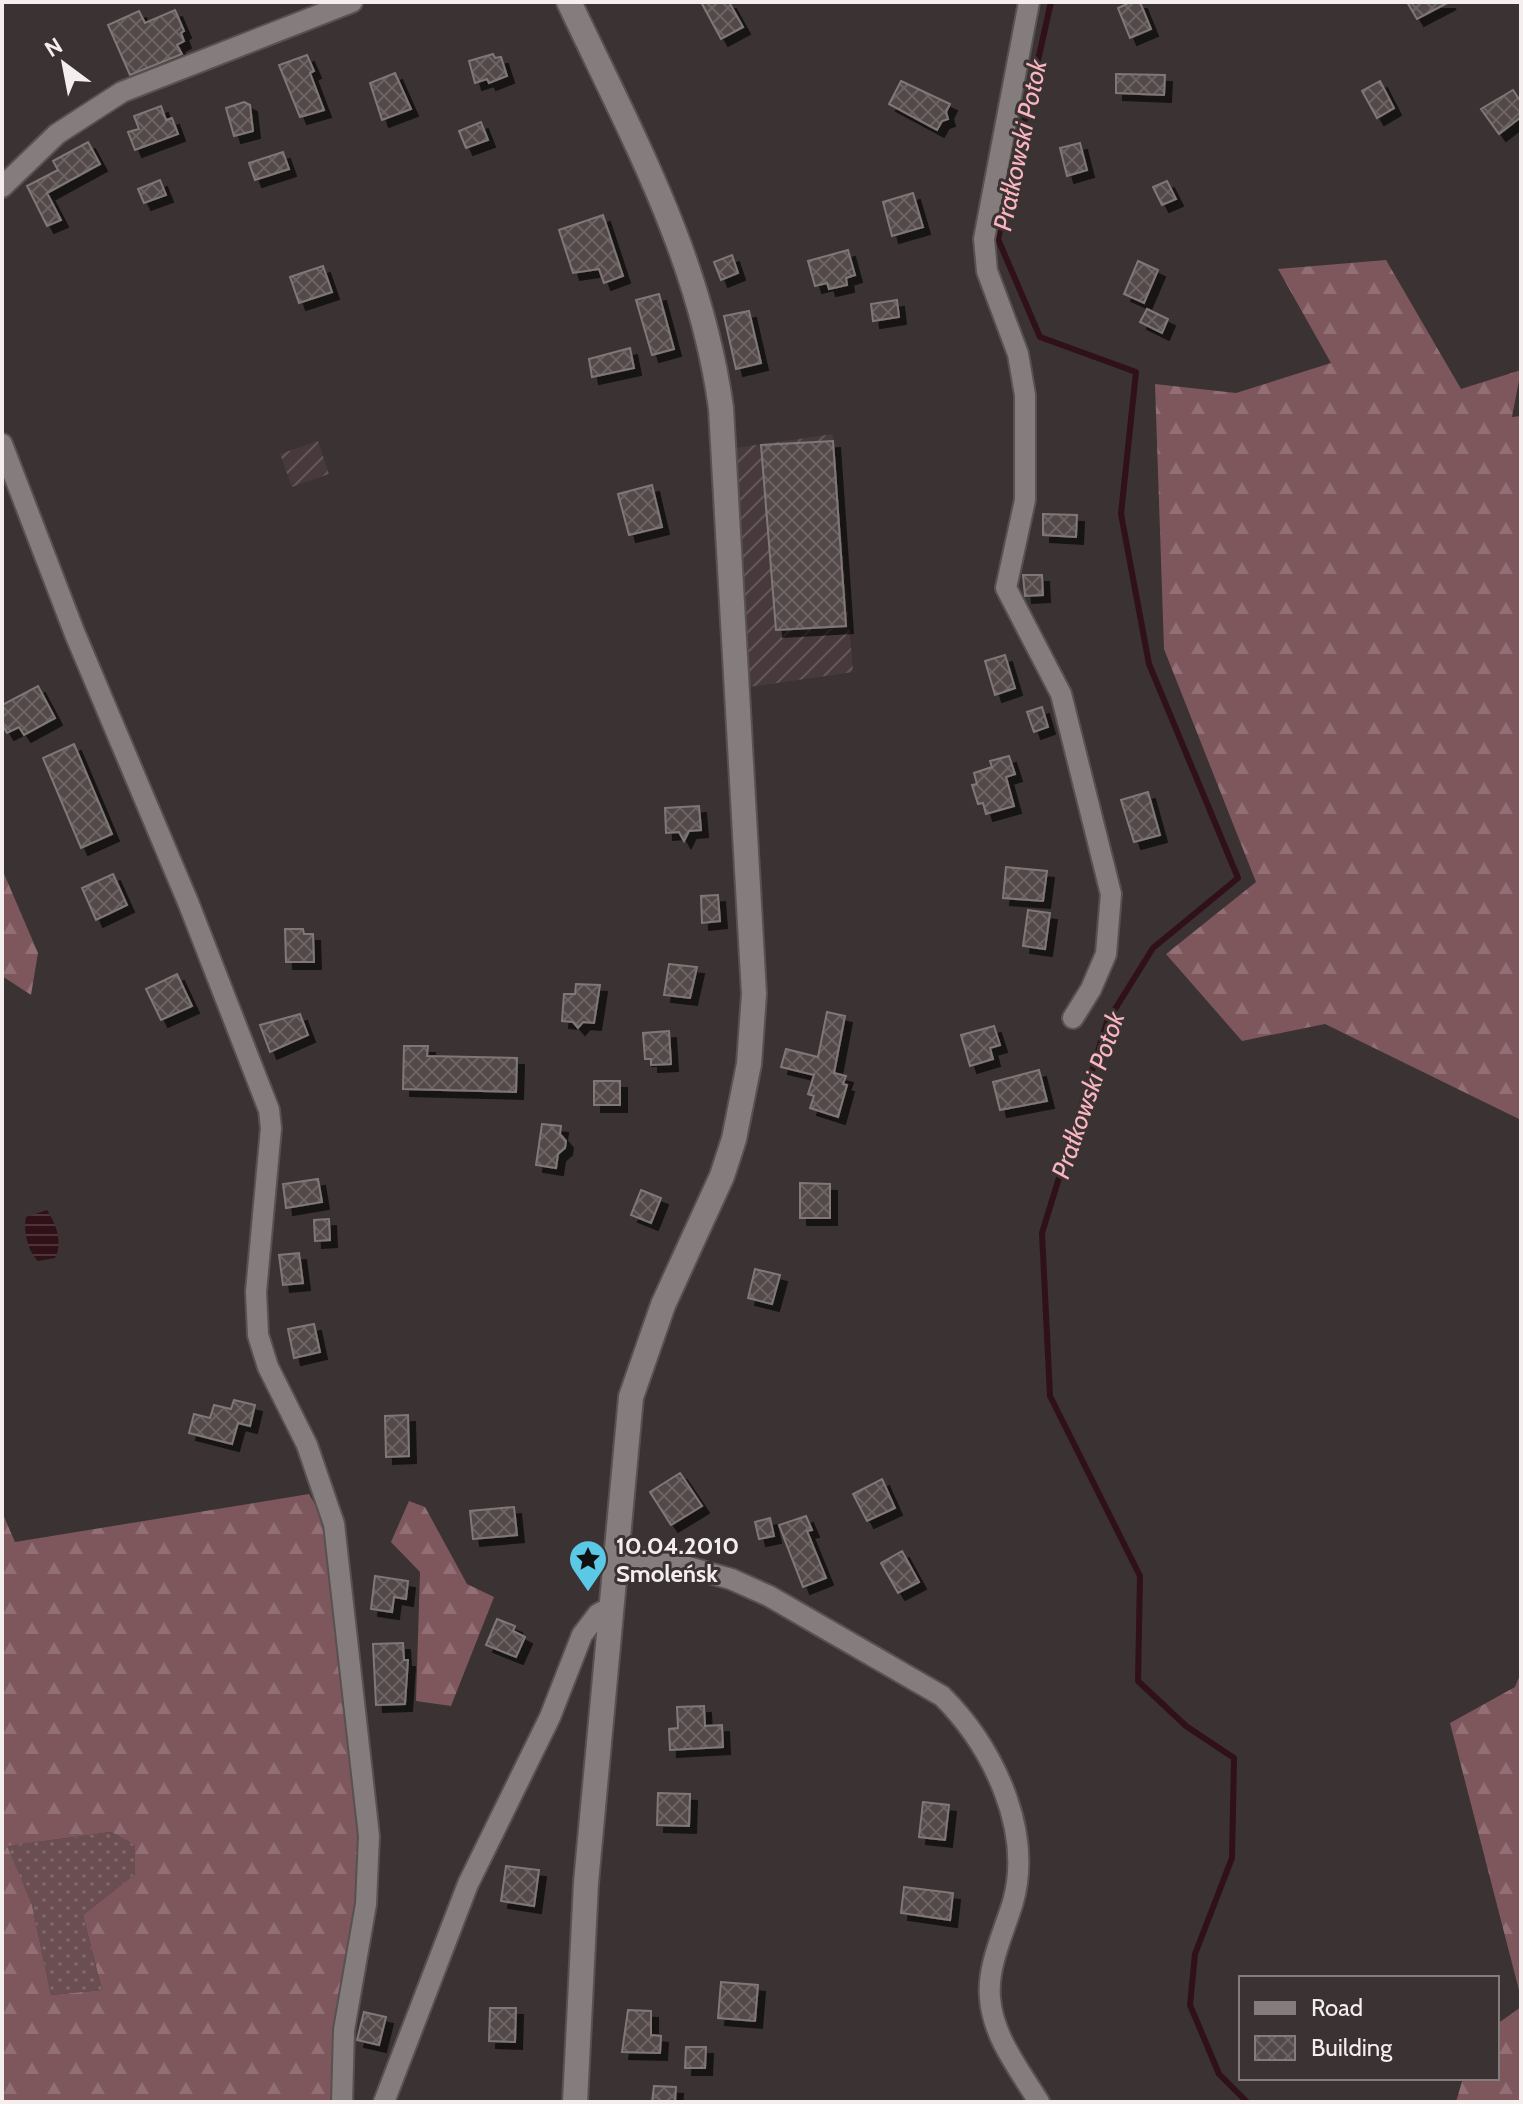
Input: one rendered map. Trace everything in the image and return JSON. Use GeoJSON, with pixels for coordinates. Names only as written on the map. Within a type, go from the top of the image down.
{"type":"FeatureCollection","features":[{"type":"Feature","properties":{"kind":"street"},"geometry":{"type":"LineString","coordinates":[[2,187],[57,134],[122,92],[352,2]]}},
{"type":"Feature","properties":{"kind":"street"},"geometry":{"type":"LineString","coordinates":[[569,2],[680,241],[701,302],[714,361],[721,408],[754,971],[749,1064],[734,1139],[722,1176],[658,1318],[631,1397],[586,1883],[575,2102]]}},
{"type":"Feature","properties":{"kind":"street"},"geometry":{"type":"LineString","coordinates":[[1029,2],[984,239],[987,271],[1018,354],[1025,395],[1025,500],[1006,588],[1061,694],[1111,894],[1106,954],[1091,989],[1073,1018]]}},
{"type":"Feature","properties":{"kind":"street"},"geometry":{"type":"LineString","coordinates":[[2,444],[75,634],[188,902],[269,1110],[271,1128],[256,1292],[258,1335],[268,1367],[307,1445],[334,1524],[369,1836],[366,1904],[343,2042],[342,2102]]}},
{"type":"Feature","properties":{"kind":"street"},"geometry":{"type":"LineString","coordinates":[[617,1557],[698,1568],[769,1596],[942,1696],[964,1717],[996,1772],[1017,1842],[1014,1898],[992,1971],[992,2015],[999,2035],[1039,2102]]}},
{"type":"Feature","properties":{"kind":"street"},"geometry":{"type":"LineString","coordinates":[[384,2102],[436,1959],[481,1855],[550,1717],[582,1635],[598,1614],[611,1607]]}},
{"type":"Feature","properties":{"kind":"shaded area"},"geometry":{"type":"Polygon","coordinates":[[[833,434],[853,672],[749,687],[735,448],[833,434]]]}},
{"type":"Feature","properties":{"kind":"shaded area"},"geometry":{"type":"Polygon","coordinates":[[[318,441],[329,474],[292,487],[280,454],[318,441]]]}},
{"type":"Feature","properties":{"kind":"shaded area"},"geometry":{"type":"Polygon","coordinates":[[[47,1210],[57,1233],[57,1252],[55,1258],[38,1261],[27,1241],[26,1217],[47,1210]]]}},
{"type":"Feature","properties":{"kind":"shaded area"},"geometry":{"type":"Polygon","coordinates":[[[111,1832],[135,1845],[135,1874],[83,1915],[102,1990],[51,1995],[32,1905],[6,1846],[111,1832]]]}},
{"type":"Feature","properties":{"kind":"green space"},"geometry":{"type":"Polygon","coordinates":[[[1386,260],[1461,389],[1521,370],[1512,417],[1521,416],[1521,1120],[1325,1024],[1242,1041],[1166,954],[1256,882],[1164,649],[1155,384],[1236,393],[1331,363],[1278,269],[1386,260]]]}},
{"type":"Feature","properties":{"kind":"green space"},"geometry":{"type":"Polygon","coordinates":[[[2,869],[38,953],[31,995],[2,976],[2,869]]]}},
{"type":"Feature","properties":{"kind":"green space"},"geometry":{"type":"Polygon","coordinates":[[[309,1494],[328,1527],[363,1878],[331,2102],[2,2102],[2,1512],[15,1542],[309,1494]],[[111,1832],[7,1846],[32,1905],[51,1995],[102,1990],[83,1915],[135,1874],[135,1845],[111,1832]]]}},
{"type":"Feature","properties":{"kind":"green space"},"geometry":{"type":"Polygon","coordinates":[[[409,1501],[425,1507],[467,1584],[494,1597],[451,1706],[416,1701],[420,1572],[391,1542],[409,1501]]]}},
{"type":"Feature","properties":{"kind":"green space"},"geometry":{"type":"Polygon","coordinates":[[[1521,1672],[1521,1998],[1450,1723],[1515,1687],[1521,1672]]]}},
{"type":"Feature","properties":{"kind":"green space"},"geometry":{"type":"Polygon","coordinates":[[[1521,2007],[1521,2102],[1456,2102],[1462,2080],[1499,2080],[1499,2023],[1521,2007]]]}},
{"type":"Feature","properties":{"kind":"building"},"geometry":{"type":"Polygon","coordinates":[[[701,2],[729,2],[743,27],[721,39],[701,2]]]}},
{"type":"Feature","properties":{"kind":"building"},"geometry":{"type":"Polygon","coordinates":[[[1140,2],[1151,29],[1130,38],[1118,8],[1140,2]]]}},
{"type":"Feature","properties":{"kind":"building"},"geometry":{"type":"Polygon","coordinates":[[[1407,2],[1449,2],[1417,19],[1407,2]]]}},
{"type":"Feature","properties":{"kind":"building"},"geometry":{"type":"Polygon","coordinates":[[[175,10],[184,31],[181,33],[184,41],[177,45],[182,54],[130,75],[108,25],[139,11],[145,23],[175,10]]]}},
{"type":"Feature","properties":{"kind":"building"},"geometry":{"type":"Polygon","coordinates":[[[493,54],[495,58],[501,57],[507,76],[489,83],[487,79],[475,83],[469,61],[493,54]]]}},
{"type":"Feature","properties":{"kind":"building"},"geometry":{"type":"Polygon","coordinates":[[[307,55],[314,71],[310,73],[324,110],[300,117],[279,65],[307,55]]]}},
{"type":"Feature","properties":{"kind":"building"},"geometry":{"type":"Polygon","coordinates":[[[395,73],[411,109],[382,120],[370,83],[395,73]]]}},
{"type":"Feature","properties":{"kind":"building"},"geometry":{"type":"Polygon","coordinates":[[[1116,74],[1165,75],[1164,95],[1116,93],[1116,74]]]}},
{"type":"Feature","properties":{"kind":"building"},"geometry":{"type":"Polygon","coordinates":[[[901,81],[950,104],[946,112],[948,119],[942,121],[937,130],[889,104],[901,81]]]}},
{"type":"Feature","properties":{"kind":"building"},"geometry":{"type":"Polygon","coordinates":[[[1380,81],[1394,108],[1377,118],[1362,91],[1380,81]]]}},
{"type":"Feature","properties":{"kind":"building"},"geometry":{"type":"Polygon","coordinates":[[[1513,90],[1521,102],[1521,117],[1499,134],[1481,109],[1513,90]]]}},
{"type":"Feature","properties":{"kind":"building"},"geometry":{"type":"Polygon","coordinates":[[[244,102],[250,105],[253,131],[234,136],[226,108],[244,102]]]}},
{"type":"Feature","properties":{"kind":"building"},"geometry":{"type":"Polygon","coordinates":[[[161,106],[166,120],[172,118],[178,134],[135,150],[128,132],[139,129],[134,116],[161,106]]]}},
{"type":"Feature","properties":{"kind":"building"},"geometry":{"type":"Polygon","coordinates":[[[481,122],[488,140],[466,148],[459,131],[481,122]]]}},
{"type":"Feature","properties":{"kind":"building"},"geometry":{"type":"Polygon","coordinates":[[[88,142],[100,164],[47,193],[61,220],[47,226],[27,186],[58,170],[53,161],[88,142]]]}},
{"type":"Feature","properties":{"kind":"building"},"geometry":{"type":"Polygon","coordinates":[[[1080,143],[1087,170],[1067,176],[1060,148],[1080,143]]]}},
{"type":"Feature","properties":{"kind":"building"},"geometry":{"type":"Polygon","coordinates":[[[283,152],[289,169],[255,180],[249,163],[283,152]]]}},
{"type":"Feature","properties":{"kind":"building"},"geometry":{"type":"Polygon","coordinates":[[[160,180],[166,195],[144,203],[138,189],[160,180]]]}},
{"type":"Feature","properties":{"kind":"building"},"geometry":{"type":"Polygon","coordinates":[[[1167,181],[1176,199],[1162,205],[1153,187],[1167,181]]]}},
{"type":"Feature","properties":{"kind":"building"},"geometry":{"type":"Polygon","coordinates":[[[913,193],[923,227],[892,236],[883,202],[913,193]]]}},
{"type":"Feature","properties":{"kind":"building"},"geometry":{"type":"Polygon","coordinates":[[[603,215],[623,276],[604,283],[599,269],[573,273],[559,230],[603,215]]]}},
{"type":"Feature","properties":{"kind":"building"},"geometry":{"type":"Polygon","coordinates":[[[848,250],[855,275],[846,278],[847,285],[829,289],[827,283],[815,286],[808,261],[848,250]]]}},
{"type":"Feature","properties":{"kind":"building"},"geometry":{"type":"Polygon","coordinates":[[[732,255],[738,273],[721,280],[714,262],[732,255]]]}},
{"type":"Feature","properties":{"kind":"building"},"geometry":{"type":"Polygon","coordinates":[[[1138,261],[1158,270],[1144,303],[1124,294],[1138,261]]]}},
{"type":"Feature","properties":{"kind":"building"},"geometry":{"type":"Polygon","coordinates":[[[323,266],[332,292],[299,303],[290,277],[323,266]]]}},
{"type":"Feature","properties":{"kind":"building"},"geometry":{"type":"Polygon","coordinates":[[[659,294],[674,349],[652,355],[636,300],[659,294]]]}},
{"type":"Feature","properties":{"kind":"building"},"geometry":{"type":"Polygon","coordinates":[[[897,300],[899,317],[873,321],[871,304],[897,300]]]}},
{"type":"Feature","properties":{"kind":"building"},"geometry":{"type":"Polygon","coordinates":[[[1147,309],[1168,319],[1162,333],[1140,322],[1147,309]]]}},
{"type":"Feature","properties":{"kind":"building"},"geometry":{"type":"Polygon","coordinates":[[[749,311],[761,363],[736,369],[724,316],[749,311]]]}},
{"type":"Feature","properties":{"kind":"building"},"geometry":{"type":"Polygon","coordinates":[[[630,348],[634,368],[592,377],[589,359],[630,348]]]}},
{"type":"Feature","properties":{"kind":"building"},"geometry":{"type":"Polygon","coordinates":[[[833,441],[846,626],[776,630],[761,445],[833,441]]]}},
{"type":"Feature","properties":{"kind":"building"},"geometry":{"type":"Polygon","coordinates":[[[652,485],[662,527],[629,535],[618,494],[652,485]]]}},
{"type":"Feature","properties":{"kind":"building"},"geometry":{"type":"Polygon","coordinates":[[[1043,514],[1077,515],[1076,537],[1043,535],[1043,514]]]}},
{"type":"Feature","properties":{"kind":"building"},"geometry":{"type":"Polygon","coordinates":[[[1023,575],[1042,575],[1043,595],[1025,596],[1023,575]]]}},
{"type":"Feature","properties":{"kind":"building"},"geometry":{"type":"Polygon","coordinates":[[[1005,655],[1015,688],[995,695],[985,661],[1005,655]]]}},
{"type":"Feature","properties":{"kind":"building"},"geometry":{"type":"Polygon","coordinates":[[[38,686],[55,718],[24,735],[19,727],[7,733],[2,724],[2,705],[38,686]]]}},
{"type":"Feature","properties":{"kind":"building"},"geometry":{"type":"Polygon","coordinates":[[[1042,707],[1048,727],[1034,732],[1027,712],[1042,707]]]}},
{"type":"Feature","properties":{"kind":"building"},"geometry":{"type":"Polygon","coordinates":[[[74,744],[112,834],[81,848],[43,758],[74,744]]]}},
{"type":"Feature","properties":{"kind":"building"},"geometry":{"type":"Polygon","coordinates":[[[1009,756],[1015,774],[1006,777],[1014,806],[986,814],[983,803],[978,804],[972,785],[977,784],[974,773],[992,767],[990,761],[1009,756]]]}},
{"type":"Feature","properties":{"kind":"building"},"geometry":{"type":"Polygon","coordinates":[[[1148,792],[1160,835],[1134,842],[1121,800],[1148,792]]]}},
{"type":"Feature","properties":{"kind":"building"},"geometry":{"type":"Polygon","coordinates":[[[699,806],[701,830],[689,831],[684,841],[679,832],[666,833],[665,808],[699,806]]]}},
{"type":"Feature","properties":{"kind":"building"},"geometry":{"type":"Polygon","coordinates":[[[1006,867],[1047,871],[1043,901],[1003,898],[1006,867]]]}},
{"type":"Feature","properties":{"kind":"building"},"geometry":{"type":"Polygon","coordinates":[[[113,874],[127,905],[96,920],[82,888],[113,874]]]}},
{"type":"Feature","properties":{"kind":"building"},"geometry":{"type":"Polygon","coordinates":[[[718,895],[720,921],[702,923],[701,896],[718,895]]]}},
{"type":"Feature","properties":{"kind":"building"},"geometry":{"type":"Polygon","coordinates":[[[1028,910],[1050,913],[1045,949],[1023,946],[1028,910]]]}},
{"type":"Feature","properties":{"kind":"building"},"geometry":{"type":"Polygon","coordinates":[[[285,929],[303,929],[304,934],[313,934],[314,962],[286,962],[285,929]]]}},
{"type":"Feature","properties":{"kind":"building"},"geometry":{"type":"Polygon","coordinates":[[[669,964],[697,967],[690,998],[664,995],[669,964]]]}},
{"type":"Feature","properties":{"kind":"building"},"geometry":{"type":"Polygon","coordinates":[[[177,974],[192,1006],[161,1020],[146,989],[177,974]]]}},
{"type":"Feature","properties":{"kind":"building"},"geometry":{"type":"Polygon","coordinates":[[[576,984],[600,985],[594,1023],[583,1022],[578,1028],[573,1022],[562,1021],[564,994],[575,994],[576,984]]]}},
{"type":"Feature","properties":{"kind":"building"},"geometry":{"type":"Polygon","coordinates":[[[827,1012],[845,1016],[834,1073],[846,1076],[843,1084],[847,1085],[838,1117],[810,1108],[814,1096],[808,1094],[814,1075],[781,1067],[786,1049],[818,1057],[827,1012]]]}},
{"type":"Feature","properties":{"kind":"building"},"geometry":{"type":"Polygon","coordinates":[[[300,1014],[308,1035],[270,1052],[260,1025],[300,1014]]]}},
{"type":"Feature","properties":{"kind":"building"},"geometry":{"type":"Polygon","coordinates":[[[994,1026],[1000,1045],[990,1048],[993,1059],[970,1066],[961,1035],[994,1026]]]}},
{"type":"Feature","properties":{"kind":"building"},"geometry":{"type":"Polygon","coordinates":[[[669,1031],[671,1064],[651,1065],[651,1059],[645,1059],[643,1033],[669,1031]]]}},
{"type":"Feature","properties":{"kind":"building"},"geometry":{"type":"Polygon","coordinates":[[[404,1046],[428,1046],[427,1056],[517,1058],[516,1092],[403,1089],[404,1046]]]}},
{"type":"Feature","properties":{"kind":"building"},"geometry":{"type":"Polygon","coordinates":[[[1039,1070],[1047,1101],[1000,1110],[993,1082],[1039,1070]]]}},
{"type":"Feature","properties":{"kind":"building"},"geometry":{"type":"Polygon","coordinates":[[[594,1081],[620,1081],[620,1105],[594,1105],[594,1081]]]}},
{"type":"Feature","properties":{"kind":"building"},"geometry":{"type":"Polygon","coordinates":[[[542,1124],[561,1126],[560,1134],[566,1141],[565,1148],[558,1154],[556,1168],[536,1165],[542,1124]]]}},
{"type":"Feature","properties":{"kind":"building"},"geometry":{"type":"Polygon","coordinates":[[[318,1179],[322,1202],[286,1208],[283,1184],[318,1179]]]}},
{"type":"Feature","properties":{"kind":"building"},"geometry":{"type":"Polygon","coordinates":[[[800,1183],[830,1184],[830,1218],[800,1218],[800,1183]]]}},
{"type":"Feature","properties":{"kind":"building"},"geometry":{"type":"Polygon","coordinates":[[[641,1190],[661,1198],[651,1223],[631,1215],[641,1190]]]}},
{"type":"Feature","properties":{"kind":"building"},"geometry":{"type":"Polygon","coordinates":[[[329,1219],[330,1240],[315,1241],[314,1220],[329,1219]]]}},
{"type":"Feature","properties":{"kind":"building"},"geometry":{"type":"Polygon","coordinates":[[[299,1253],[303,1283],[283,1285],[279,1255],[299,1253]]]}},
{"type":"Feature","properties":{"kind":"building"},"geometry":{"type":"Polygon","coordinates":[[[755,1269],[780,1275],[772,1304],[748,1298],[755,1269]]]}},
{"type":"Feature","properties":{"kind":"building"},"geometry":{"type":"Polygon","coordinates":[[[314,1324],[320,1352],[294,1358],[288,1329],[314,1324]]]}},
{"type":"Feature","properties":{"kind":"building"},"geometry":{"type":"Polygon","coordinates":[[[234,1400],[255,1405],[250,1426],[238,1423],[232,1444],[189,1433],[194,1414],[210,1418],[214,1405],[231,1409],[234,1400]]]}},
{"type":"Feature","properties":{"kind":"building"},"geometry":{"type":"Polygon","coordinates":[[[408,1415],[409,1456],[386,1457],[385,1416],[408,1415]]]}},
{"type":"Feature","properties":{"kind":"building"},"geometry":{"type":"Polygon","coordinates":[[[680,1473],[702,1506],[671,1525],[650,1492],[680,1473]]]}},
{"type":"Feature","properties":{"kind":"building"},"geometry":{"type":"Polygon","coordinates":[[[882,1479],[895,1508],[867,1521],[853,1494],[882,1479]]]}},
{"type":"Feature","properties":{"kind":"building"},"geometry":{"type":"Polygon","coordinates":[[[514,1507],[517,1535],[473,1539],[470,1511],[514,1507]]]}},
{"type":"Feature","properties":{"kind":"building"},"geometry":{"type":"Polygon","coordinates":[[[806,1516],[812,1530],[807,1531],[826,1578],[803,1587],[779,1525],[806,1516]]]}},
{"type":"Feature","properties":{"kind":"building"},"geometry":{"type":"Polygon","coordinates":[[[770,1518],[774,1536],[759,1539],[755,1522],[770,1518]]]}},
{"type":"Feature","properties":{"kind":"building"},"geometry":{"type":"Polygon","coordinates":[[[902,1551],[919,1582],[898,1593],[881,1563],[902,1551]]]}},
{"type":"Feature","properties":{"kind":"building"},"geometry":{"type":"Polygon","coordinates":[[[375,1576],[408,1581],[406,1599],[394,1597],[392,1612],[371,1609],[375,1576]]]}},
{"type":"Feature","properties":{"kind":"building"},"geometry":{"type":"Polygon","coordinates":[[[497,1619],[515,1626],[513,1631],[525,1637],[516,1657],[486,1645],[497,1619]]]}},
{"type":"Feature","properties":{"kind":"building"},"geometry":{"type":"Polygon","coordinates":[[[403,1643],[404,1660],[408,1660],[405,1704],[376,1705],[373,1644],[403,1643]]]}},
{"type":"Feature","properties":{"kind":"building"},"geometry":{"type":"Polygon","coordinates":[[[704,1706],[705,1726],[722,1725],[723,1747],[670,1750],[669,1729],[678,1728],[677,1707],[704,1706]]]}},
{"type":"Feature","properties":{"kind":"building"},"geometry":{"type":"Polygon","coordinates":[[[658,1793],[690,1794],[689,1826],[657,1825],[658,1793]]]}},
{"type":"Feature","properties":{"kind":"building"},"geometry":{"type":"Polygon","coordinates":[[[923,1802],[949,1805],[945,1840],[919,1837],[923,1802]]]}},
{"type":"Feature","properties":{"kind":"building"},"geometry":{"type":"Polygon","coordinates":[[[506,1866],[539,1870],[534,1906],[501,1901],[506,1866]]]}},
{"type":"Feature","properties":{"kind":"building"},"geometry":{"type":"Polygon","coordinates":[[[904,1887],[953,1893],[950,1920],[901,1913],[904,1887]]]}},
{"type":"Feature","properties":{"kind":"building"},"geometry":{"type":"Polygon","coordinates":[[[721,1982],[758,1985],[755,2021],[718,2018],[721,1982]]]}},
{"type":"Feature","properties":{"kind":"building"},"geometry":{"type":"Polygon","coordinates":[[[490,2008],[516,2008],[515,2042],[489,2041],[490,2008]]]}},
{"type":"Feature","properties":{"kind":"building"},"geometry":{"type":"Polygon","coordinates":[[[628,2010],[651,2011],[651,2035],[661,2036],[660,2053],[622,2052],[628,2010]]]}},
{"type":"Feature","properties":{"kind":"building"},"geometry":{"type":"Polygon","coordinates":[[[364,2012],[386,2017],[379,2045],[357,2040],[364,2012]]]}},
{"type":"Feature","properties":{"kind":"building"},"geometry":{"type":"Polygon","coordinates":[[[686,2047],[706,2047],[705,2068],[685,2068],[686,2047]]]}},
{"type":"Feature","properties":{"kind":"building"},"geometry":{"type":"Polygon","coordinates":[[[654,2086],[676,2087],[675,2102],[652,2102],[654,2086]]]}},
{"type":"Feature","properties":{"kind":"waterway","name":"Prałkowski Potok"},"geometry":{"type":"LineString","coordinates":[[1051,2],[998,239],[1040,337],[1136,372],[1121,514],[1149,664],[1238,878],[1153,948],[1107,1022],[1042,1233],[1050,1396],[1140,1576],[1138,1681],[1186,1726],[1234,1758],[1232,1858],[1195,1954],[1190,2005],[1219,2074],[1247,2102]]}},
{"type":"Feature","properties":{"kind":"place","name":"10.04.2010 Smoleńsk"},"geometry":{"type":"Point","coordinates":[588,1593]}}]}
